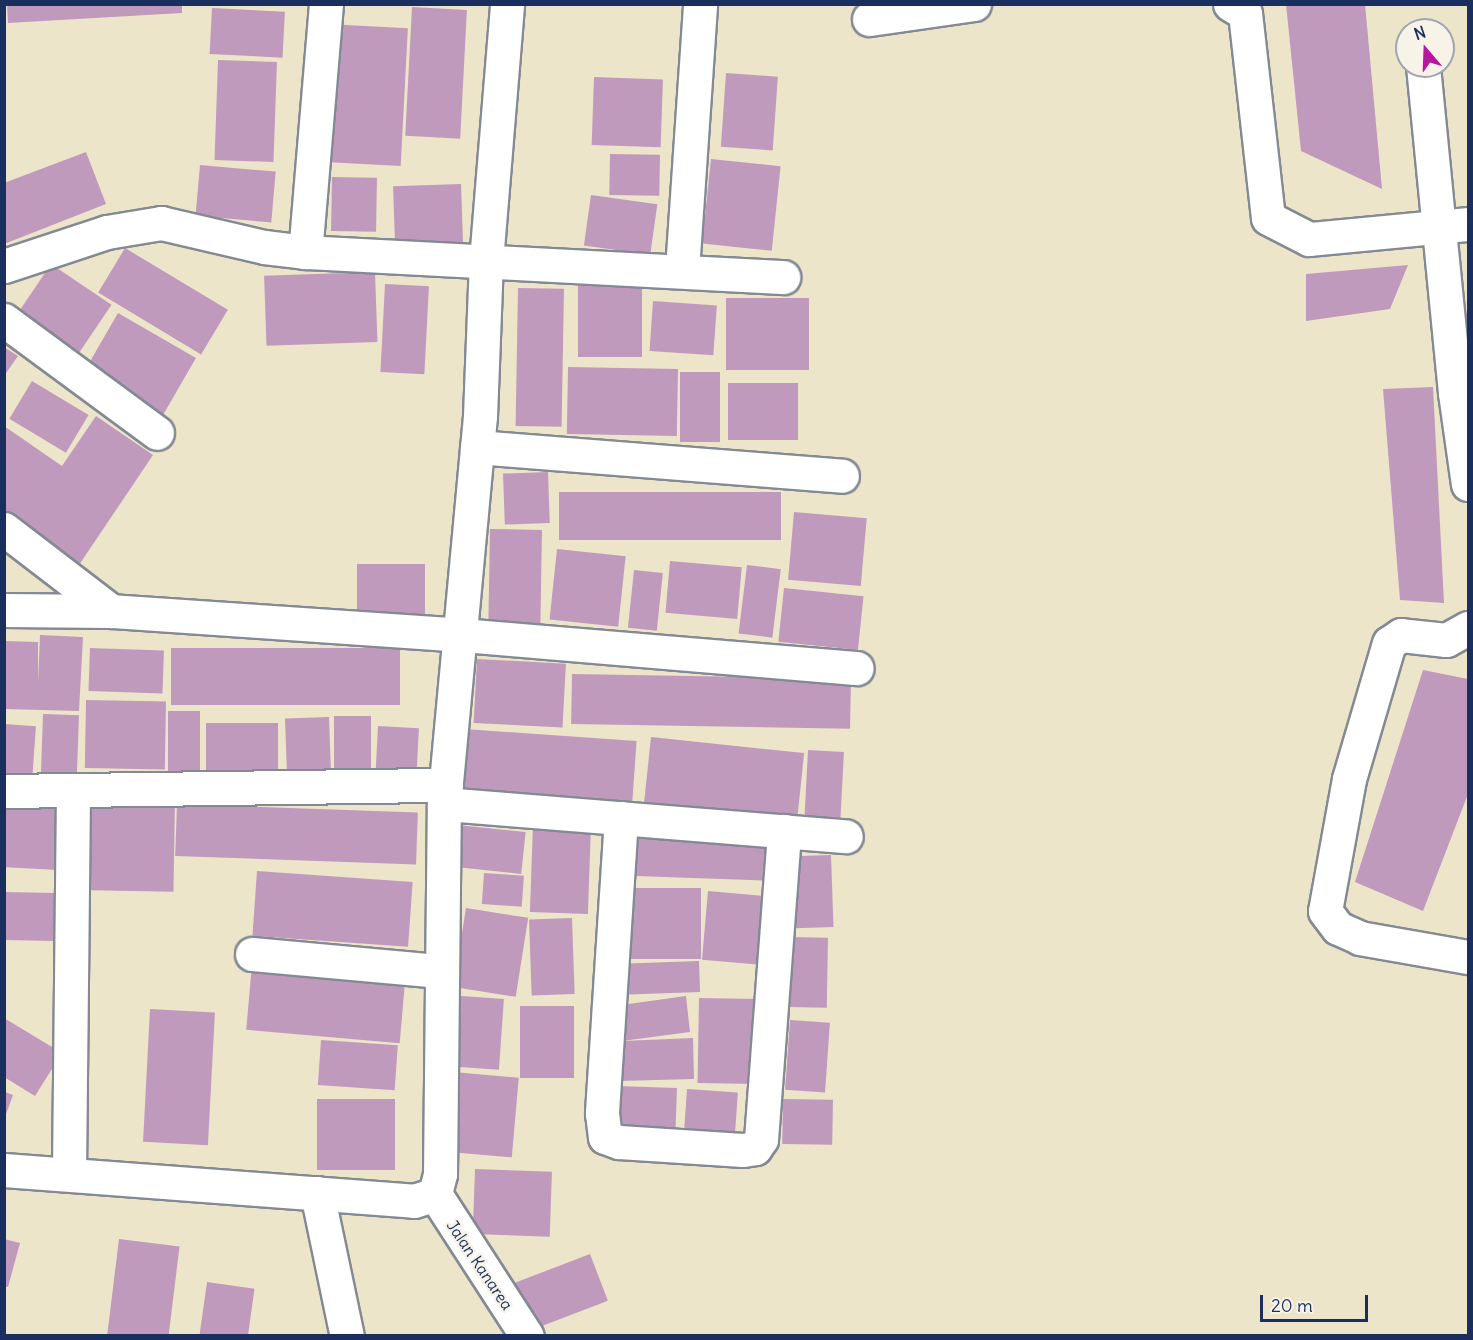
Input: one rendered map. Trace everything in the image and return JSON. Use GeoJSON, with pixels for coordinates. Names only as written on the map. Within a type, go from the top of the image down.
{"type":"FeatureCollection","features":[{"type":"Feature","properties":{"kind":"street"},"geometry":{"type":"LineString","coordinates":[[305,252],[326,4]]}},
{"type":"Feature","properties":{"kind":"street"},"geometry":{"type":"LineString","coordinates":[[4,1170],[69,1173],[414,1201],[435,1194],[440,1174],[440,971],[445,794],[462,635],[477,447],[486,261],[507,4]]}},
{"type":"Feature","properties":{"kind":"street"},"geometry":{"type":"LineString","coordinates":[[682,270],[700,4]]}},
{"type":"Feature","properties":{"kind":"street"},"geometry":{"type":"LineString","coordinates":[[869,19],[974,4]]}},
{"type":"Feature","properties":{"kind":"street"},"geometry":{"type":"LineString","coordinates":[[1230,4],[1245,13],[1268,218],[1309,239],[1453,226]]}},
{"type":"Feature","properties":{"kind":"street"},"geometry":{"type":"LineString","coordinates":[[1425,78],[1453,226],[1468,484]]}},
{"type":"Feature","properties":{"kind":"street"},"geometry":{"type":"LineString","coordinates":[[4,266],[107,232],[161,223],[264,247],[305,252],[783,277]]}},
{"type":"Feature","properties":{"kind":"street"},"geometry":{"type":"LineString","coordinates":[[4,320],[157,434]]}},
{"type":"Feature","properties":{"kind":"street"},"geometry":{"type":"LineString","coordinates":[[477,447],[842,476]]}},
{"type":"Feature","properties":{"kind":"street"},"geometry":{"type":"LineString","coordinates":[[4,529],[111,611]]}},
{"type":"Feature","properties":{"kind":"street"},"geometry":{"type":"LineString","coordinates":[[4,610],[111,611],[462,635],[857,668]]}},
{"type":"Feature","properties":{"kind":"street"},"geometry":{"type":"LineString","coordinates":[[1467,950],[1360,938],[1338,928],[1325,911],[1349,779],[1389,643],[1401,635],[1446,639],[1468,628]]}},
{"type":"Feature","properties":{"kind":"street"},"geometry":{"type":"LineString","coordinates":[[4,791],[445,794],[621,818],[846,836]]}},
{"type":"Feature","properties":{"kind":"street"},"geometry":{"type":"LineString","coordinates":[[69,1173],[73,792]]}},
{"type":"Feature","properties":{"kind":"street"},"geometry":{"type":"LineString","coordinates":[[621,818],[602,1131],[610,1140],[630,1143],[742,1150],[755,1148],[761,1139],[784,831]]}},
{"type":"Feature","properties":{"kind":"street"},"geometry":{"type":"LineString","coordinates":[[252,954],[440,971]]}},
{"type":"Feature","properties":{"kind":"street"},"geometry":{"type":"LineString","coordinates":[[317,1193],[346,1335]]}},
{"type":"Feature","properties":{"kind":"street","name":"Jalan Kanarea"},"geometry":{"type":"LineString","coordinates":[[435,1194],[527,1335]]}},
{"type":"Feature","properties":{"kind":"building"},"geometry":{"type":"Polygon","coordinates":[[[7,4],[182,4],[182,13],[8,23],[7,4]]]}},
{"type":"Feature","properties":{"kind":"building"},"geometry":{"type":"Polygon","coordinates":[[[1286,4],[1365,4],[1382,189],[1301,151],[1286,4]]]}},
{"type":"Feature","properties":{"kind":"building"},"geometry":{"type":"Polygon","coordinates":[[[412,7],[467,10],[460,139],[405,136],[412,7]]]}},
{"type":"Feature","properties":{"kind":"building"},"geometry":{"type":"Polygon","coordinates":[[[212,8],[285,12],[282,58],[210,54],[212,8]]]}},
{"type":"Feature","properties":{"kind":"building"},"geometry":{"type":"Polygon","coordinates":[[[327,24],[408,28],[401,166],[320,162],[327,24]]]}},
{"type":"Feature","properties":{"kind":"building"},"geometry":{"type":"Polygon","coordinates":[[[218,60],[277,62],[273,162],[215,160],[218,60]]]}},
{"type":"Feature","properties":{"kind":"building"},"geometry":{"type":"Polygon","coordinates":[[[726,73],[778,77],[773,150],[721,147],[726,73]]]}},
{"type":"Feature","properties":{"kind":"building"},"geometry":{"type":"Polygon","coordinates":[[[594,77],[663,79],[661,147],[592,145],[594,77]]]}},
{"type":"Feature","properties":{"kind":"building"},"geometry":{"type":"Polygon","coordinates":[[[86,152],[106,204],[4,244],[4,183],[86,152]]]}},
{"type":"Feature","properties":{"kind":"building"},"geometry":{"type":"Polygon","coordinates":[[[610,154],[660,155],[659,196],[609,195],[610,154]]]}},
{"type":"Feature","properties":{"kind":"building"},"geometry":{"type":"Polygon","coordinates":[[[711,159],[781,166],[772,251],[702,244],[711,159]]]}},
{"type":"Feature","properties":{"kind":"building"},"geometry":{"type":"Polygon","coordinates":[[[200,165],[276,172],[271,222],[196,216],[200,165]]]}},
{"type":"Feature","properties":{"kind":"building"},"geometry":{"type":"Polygon","coordinates":[[[332,177],[377,178],[376,232],[331,231],[332,177]]]}},
{"type":"Feature","properties":{"kind":"building"},"geometry":{"type":"Polygon","coordinates":[[[461,184],[463,243],[395,245],[393,186],[461,184]]]}},
{"type":"Feature","properties":{"kind":"building"},"geometry":{"type":"Polygon","coordinates":[[[591,195],[657,204],[650,255],[584,246],[591,195]]]}},
{"type":"Feature","properties":{"kind":"building"},"geometry":{"type":"Polygon","coordinates":[[[125,248],[228,310],[201,354],[98,293],[125,248]]]}},
{"type":"Feature","properties":{"kind":"building"},"geometry":{"type":"Polygon","coordinates":[[[51,264],[112,305],[72,363],[12,322],[51,264]]]}},
{"type":"Feature","properties":{"kind":"building"},"geometry":{"type":"Polygon","coordinates":[[[1408,265],[1390,309],[1306,321],[1306,274],[1408,265]]]}},
{"type":"Feature","properties":{"kind":"building"},"geometry":{"type":"Polygon","coordinates":[[[375,272],[377,342],[267,346],[264,276],[375,272]]]}},
{"type":"Feature","properties":{"kind":"building"},"geometry":{"type":"Polygon","coordinates":[[[385,284],[429,286],[424,374],[380,372],[385,284]]]}},
{"type":"Feature","properties":{"kind":"building"},"geometry":{"type":"Polygon","coordinates":[[[578,286],[642,286],[642,357],[578,357],[578,286]]]}},
{"type":"Feature","properties":{"kind":"building"},"geometry":{"type":"Polygon","coordinates":[[[518,288],[564,289],[562,427],[516,426],[518,288]]]}},
{"type":"Feature","properties":{"kind":"building"},"geometry":{"type":"Polygon","coordinates":[[[726,298],[809,298],[809,370],[726,370],[726,298]]]}},
{"type":"Feature","properties":{"kind":"building"},"geometry":{"type":"Polygon","coordinates":[[[653,301],[717,305],[713,355],[650,351],[653,301]]]}},
{"type":"Feature","properties":{"kind":"building"},"geometry":{"type":"Polygon","coordinates":[[[118,313],[196,358],[162,416],[84,371],[118,313]]]}},
{"type":"Feature","properties":{"kind":"building"},"geometry":{"type":"Polygon","coordinates":[[[4,347],[18,356],[4,376],[4,347]]]}},
{"type":"Feature","properties":{"kind":"building"},"geometry":{"type":"Polygon","coordinates":[[[568,367],[678,369],[677,436],[567,434],[568,367]]]}},
{"type":"Feature","properties":{"kind":"building"},"geometry":{"type":"Polygon","coordinates":[[[680,372],[720,372],[720,442],[680,442],[680,372]]]}},
{"type":"Feature","properties":{"kind":"building"},"geometry":{"type":"Polygon","coordinates":[[[32,381],[89,415],[66,453],[9,419],[32,381]]]}},
{"type":"Feature","properties":{"kind":"building"},"geometry":{"type":"Polygon","coordinates":[[[728,383],[798,383],[798,440],[728,440],[728,383]]]}},
{"type":"Feature","properties":{"kind":"building"},"geometry":{"type":"Polygon","coordinates":[[[1433,387],[1444,603],[1400,600],[1383,389],[1433,387]]]}},
{"type":"Feature","properties":{"kind":"building"},"geometry":{"type":"Polygon","coordinates":[[[96,416],[153,455],[79,565],[4,514],[4,426],[62,466],[96,416]]]}},
{"type":"Feature","properties":{"kind":"building"},"geometry":{"type":"Polygon","coordinates":[[[548,472],[550,523],[505,525],[503,474],[548,472]]]}},
{"type":"Feature","properties":{"kind":"building"},"geometry":{"type":"Polygon","coordinates":[[[559,492],[781,492],[781,540],[559,540],[559,492]]]}},
{"type":"Feature","properties":{"kind":"building"},"geometry":{"type":"Polygon","coordinates":[[[794,512],[867,518],[861,586],[788,580],[794,512]]]}},
{"type":"Feature","properties":{"kind":"building"},"geometry":{"type":"Polygon","coordinates":[[[490,529],[542,530],[540,624],[488,623],[490,529]]]}},
{"type":"Feature","properties":{"kind":"building"},"geometry":{"type":"Polygon","coordinates":[[[557,549],[626,556],[618,627],[550,620],[557,549]]]}},
{"type":"Feature","properties":{"kind":"building"},"geometry":{"type":"Polygon","coordinates":[[[670,561],[742,567],[737,619],[665,613],[670,561]]]}},
{"type":"Feature","properties":{"kind":"building"},"geometry":{"type":"Polygon","coordinates":[[[357,564],[425,564],[425,618],[357,618],[357,564]]]}},
{"type":"Feature","properties":{"kind":"building"},"geometry":{"type":"Polygon","coordinates":[[[747,565],[781,569],[772,638],[739,633],[747,565]]]}},
{"type":"Feature","properties":{"kind":"building"},"geometry":{"type":"Polygon","coordinates":[[[634,570],[663,573],[657,631],[628,628],[634,570]]]}},
{"type":"Feature","properties":{"kind":"building"},"geometry":{"type":"Polygon","coordinates":[[[784,588],[864,596],[858,650],[778,642],[784,588]]]}},
{"type":"Feature","properties":{"kind":"building"},"geometry":{"type":"Polygon","coordinates":[[[40,635],[83,637],[79,711],[4,709],[4,641],[38,642],[38,683],[40,635]]]}},
{"type":"Feature","properties":{"kind":"building"},"geometry":{"type":"Polygon","coordinates":[[[90,648],[164,651],[162,694],[88,691],[90,648]]]}},
{"type":"Feature","properties":{"kind":"building"},"geometry":{"type":"Polygon","coordinates":[[[171,648],[400,648],[400,705],[171,705],[171,648]]]}},
{"type":"Feature","properties":{"kind":"building"},"geometry":{"type":"Polygon","coordinates":[[[477,659],[566,664],[563,728],[474,723],[477,659]]]}},
{"type":"Feature","properties":{"kind":"building"},"geometry":{"type":"Polygon","coordinates":[[[1423,670],[1468,679],[1468,794],[1423,911],[1355,882],[1423,670]]]}},
{"type":"Feature","properties":{"kind":"building"},"geometry":{"type":"Polygon","coordinates":[[[572,674],[851,679],[850,729],[571,724],[572,674]]]}},
{"type":"Feature","properties":{"kind":"building"},"geometry":{"type":"Polygon","coordinates":[[[86,700],[166,701],[165,769],[85,768],[86,700]]]}},
{"type":"Feature","properties":{"kind":"building"},"geometry":{"type":"Polygon","coordinates":[[[168,711],[200,711],[200,773],[168,773],[168,711]]]}},
{"type":"Feature","properties":{"kind":"building"},"geometry":{"type":"Polygon","coordinates":[[[43,714],[79,715],[77,784],[41,783],[43,714]]]}},
{"type":"Feature","properties":{"kind":"building"},"geometry":{"type":"Polygon","coordinates":[[[334,716],[371,716],[371,771],[334,771],[334,716]]]}},
{"type":"Feature","properties":{"kind":"building"},"geometry":{"type":"Polygon","coordinates":[[[329,717],[331,779],[287,780],[285,719],[329,717]]]}},
{"type":"Feature","properties":{"kind":"building"},"geometry":{"type":"Polygon","coordinates":[[[206,723],[278,723],[278,781],[206,781],[206,723]]]}},
{"type":"Feature","properties":{"kind":"building"},"geometry":{"type":"Polygon","coordinates":[[[4,724],[36,726],[33,775],[4,773],[4,724]]]}},
{"type":"Feature","properties":{"kind":"building"},"geometry":{"type":"Polygon","coordinates":[[[378,726],[419,728],[416,775],[376,773],[378,726]]]}},
{"type":"Feature","properties":{"kind":"building"},"geometry":{"type":"Polygon","coordinates":[[[465,729],[637,741],[632,806],[460,794],[465,729]]]}},
{"type":"Feature","properties":{"kind":"building"},"geometry":{"type":"Polygon","coordinates":[[[651,737],[804,753],[797,822],[644,806],[651,737]]]}},
{"type":"Feature","properties":{"kind":"building"},"geometry":{"type":"Polygon","coordinates":[[[808,750],[844,752],[840,818],[805,816],[808,750]]]}},
{"type":"Feature","properties":{"kind":"building"},"geometry":{"type":"Polygon","coordinates":[[[78,800],[175,802],[173,892],[76,890],[78,800]]]}},
{"type":"Feature","properties":{"kind":"building"},"geometry":{"type":"Polygon","coordinates":[[[4,804],[67,807],[64,870],[4,867],[4,804]]]}},
{"type":"Feature","properties":{"kind":"building"},"geometry":{"type":"Polygon","coordinates":[[[177,804],[418,812],[416,864],[175,856],[177,804]]]}},
{"type":"Feature","properties":{"kind":"building"},"geometry":{"type":"Polygon","coordinates":[[[533,824],[591,826],[588,914],[530,912],[533,824]]]}},
{"type":"Feature","properties":{"kind":"building"},"geometry":{"type":"Polygon","coordinates":[[[458,825],[526,832],[521,874],[454,867],[458,825]]]}},
{"type":"Feature","properties":{"kind":"building"},"geometry":{"type":"Polygon","coordinates":[[[637,830],[770,835],[768,881],[635,876],[637,830]]]}},
{"type":"Feature","properties":{"kind":"building"},"geometry":{"type":"Polygon","coordinates":[[[831,855],[834,927],[796,928],[793,856],[831,855]]]}},
{"type":"Feature","properties":{"kind":"building"},"geometry":{"type":"Polygon","coordinates":[[[257,871],[413,882],[408,947],[252,936],[257,871]]]}},
{"type":"Feature","properties":{"kind":"building"},"geometry":{"type":"Polygon","coordinates":[[[484,873],[524,876],[522,907],[482,904],[484,873]]]}},
{"type":"Feature","properties":{"kind":"building"},"geometry":{"type":"Polygon","coordinates":[[[626,888],[701,888],[701,959],[626,959],[626,888]]]}},
{"type":"Feature","properties":{"kind":"building"},"geometry":{"type":"Polygon","coordinates":[[[708,891],[769,896],[763,965],[702,960],[708,891]]]}},
{"type":"Feature","properties":{"kind":"building"},"geometry":{"type":"Polygon","coordinates":[[[4,892],[69,893],[68,941],[4,940],[4,892]]]}},
{"type":"Feature","properties":{"kind":"building"},"geometry":{"type":"Polygon","coordinates":[[[466,908],[528,918],[516,997],[453,987],[466,908]]]}},
{"type":"Feature","properties":{"kind":"building"},"geometry":{"type":"Polygon","coordinates":[[[572,918],[575,994],[532,995],[529,920],[572,918]]]}},
{"type":"Feature","properties":{"kind":"building"},"geometry":{"type":"Polygon","coordinates":[[[789,937],[828,938],[827,1008],[788,1007],[789,937]]]}},
{"type":"Feature","properties":{"kind":"building"},"geometry":{"type":"Polygon","coordinates":[[[699,961],[700,992],[629,994],[628,963],[699,961]]]}},
{"type":"Feature","properties":{"kind":"building"},"geometry":{"type":"Polygon","coordinates":[[[252,964],[405,977],[400,1043],[246,1030],[252,964]]]}},
{"type":"Feature","properties":{"kind":"building"},"geometry":{"type":"Polygon","coordinates":[[[461,996],[504,999],[499,1070],[456,1067],[461,996]]]}},
{"type":"Feature","properties":{"kind":"building"},"geometry":{"type":"Polygon","coordinates":[[[686,996],[690,1032],[622,1041],[693,1038],[694,1079],[619,1081],[614,1006],[686,996]]]}},
{"type":"Feature","properties":{"kind":"building"},"geometry":{"type":"Polygon","coordinates":[[[699,998],[758,999],[757,1084],[698,1083],[699,998]]]}},
{"type":"Feature","properties":{"kind":"building"},"geometry":{"type":"Polygon","coordinates":[[[520,1006],[574,1006],[574,1078],[520,1078],[520,1006]]]}},
{"type":"Feature","properties":{"kind":"building"},"geometry":{"type":"Polygon","coordinates":[[[150,1009],[215,1012],[208,1145],[143,1142],[150,1009]]]}},
{"type":"Feature","properties":{"kind":"building"},"geometry":{"type":"Polygon","coordinates":[[[4,1018],[62,1053],[35,1096],[4,1077],[4,1018]]]}},
{"type":"Feature","properties":{"kind":"building"},"geometry":{"type":"Polygon","coordinates":[[[790,1020],[830,1023],[825,1093],[785,1090],[790,1020]]]}},
{"type":"Feature","properties":{"kind":"building"},"geometry":{"type":"Polygon","coordinates":[[[321,1040],[398,1045],[395,1090],[318,1085],[321,1040]]]}},
{"type":"Feature","properties":{"kind":"building"},"geometry":{"type":"Polygon","coordinates":[[[453,1072],[519,1078],[512,1157],[446,1152],[453,1072]]]}},
{"type":"Feature","properties":{"kind":"building"},"geometry":{"type":"Polygon","coordinates":[[[617,1086],[677,1088],[675,1136],[615,1134],[617,1086]]]}},
{"type":"Feature","properties":{"kind":"building"},"geometry":{"type":"Polygon","coordinates":[[[687,1089],[738,1093],[735,1140],[684,1137],[687,1089]]]}},
{"type":"Feature","properties":{"kind":"building"},"geometry":{"type":"Polygon","coordinates":[[[5,1092],[13,1095],[5,1117],[5,1092]]]}},
{"type":"Feature","properties":{"kind":"building"},"geometry":{"type":"Polygon","coordinates":[[[317,1099],[395,1099],[395,1170],[317,1170],[317,1099]]]}},
{"type":"Feature","properties":{"kind":"building"},"geometry":{"type":"Polygon","coordinates":[[[783,1099],[833,1100],[832,1145],[782,1144],[783,1099]]]}},
{"type":"Feature","properties":{"kind":"building"},"geometry":{"type":"Polygon","coordinates":[[[475,1169],[552,1172],[550,1237],[473,1234],[475,1169]]]}},
{"type":"Feature","properties":{"kind":"building"},"geometry":{"type":"Polygon","coordinates":[[[4,1239],[20,1243],[8,1287],[4,1286],[4,1239]]]}},
{"type":"Feature","properties":{"kind":"building"},"geometry":{"type":"Polygon","coordinates":[[[119,1239],[180,1246],[169,1336],[107,1335],[119,1239]]]}},
{"type":"Feature","properties":{"kind":"building"},"geometry":{"type":"Polygon","coordinates":[[[590,1254],[608,1301],[528,1331],[510,1285],[590,1254]]]}},
{"type":"Feature","properties":{"kind":"building"},"geometry":{"type":"Polygon","coordinates":[[[207,1282],[255,1289],[248,1336],[199,1335],[207,1282]]]}}]}
